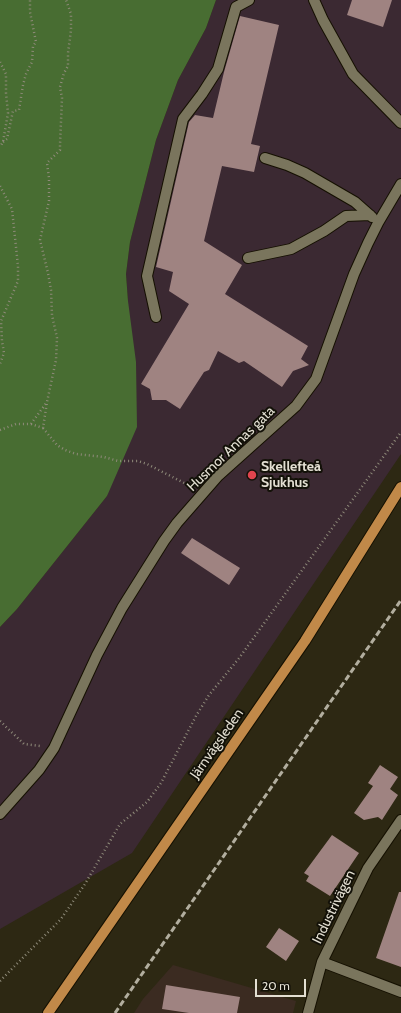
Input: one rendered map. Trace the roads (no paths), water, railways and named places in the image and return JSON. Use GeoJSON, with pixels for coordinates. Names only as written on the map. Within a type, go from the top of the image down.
{"type":"FeatureCollection","features":[{"type":"Feature","properties":{"kind":"main road","name":"Järnvägsleden"},"geometry":{"type":"LineString","coordinates":[[48,1013],[305,641],[401,487]]}},
{"type":"Feature","properties":{"kind":"street"},"geometry":{"type":"LineString","coordinates":[[156,317],[147,276],[183,119],[202,94],[218,69],[236,7],[249,0]]}},
{"type":"Feature","properties":{"kind":"street"},"geometry":{"type":"LineString","coordinates":[[314,0],[353,74],[401,123]]}},
{"type":"Feature","properties":{"kind":"street"},"geometry":{"type":"LineString","coordinates":[[265,158],[305,173],[356,202],[378,223]]}},
{"type":"Feature","properties":{"kind":"street","name":"Husmor Annas gata"},"geometry":{"type":"LineString","coordinates":[[0,814],[40,770],[54,748],[97,655],[122,608],[164,541],[218,476],[296,406],[316,379],[354,274],[378,223],[401,184]]}},
{"type":"Feature","properties":{"kind":"street"},"geometry":{"type":"LineString","coordinates":[[248,258],[291,249],[324,231],[346,216],[370,215]]}},
{"type":"Feature","properties":{"kind":"street","name":"Industrivägen"},"geometry":{"type":"LineString","coordinates":[[308,1013],[322,962],[368,868],[401,820]]}},
{"type":"Feature","properties":{"kind":"street"},"geometry":{"type":"LineString","coordinates":[[322,962],[401,992]]}},
{"type":"Feature","properties":{"kind":"railway"},"geometry":{"type":"LineString","coordinates":[[115,1013],[401,600]]}},
{"type":"Feature","properties":{"kind":"place","name":"Skellefteå Sjukhus"},"geometry":{"type":"Point","coordinates":[252,475]}}]}
